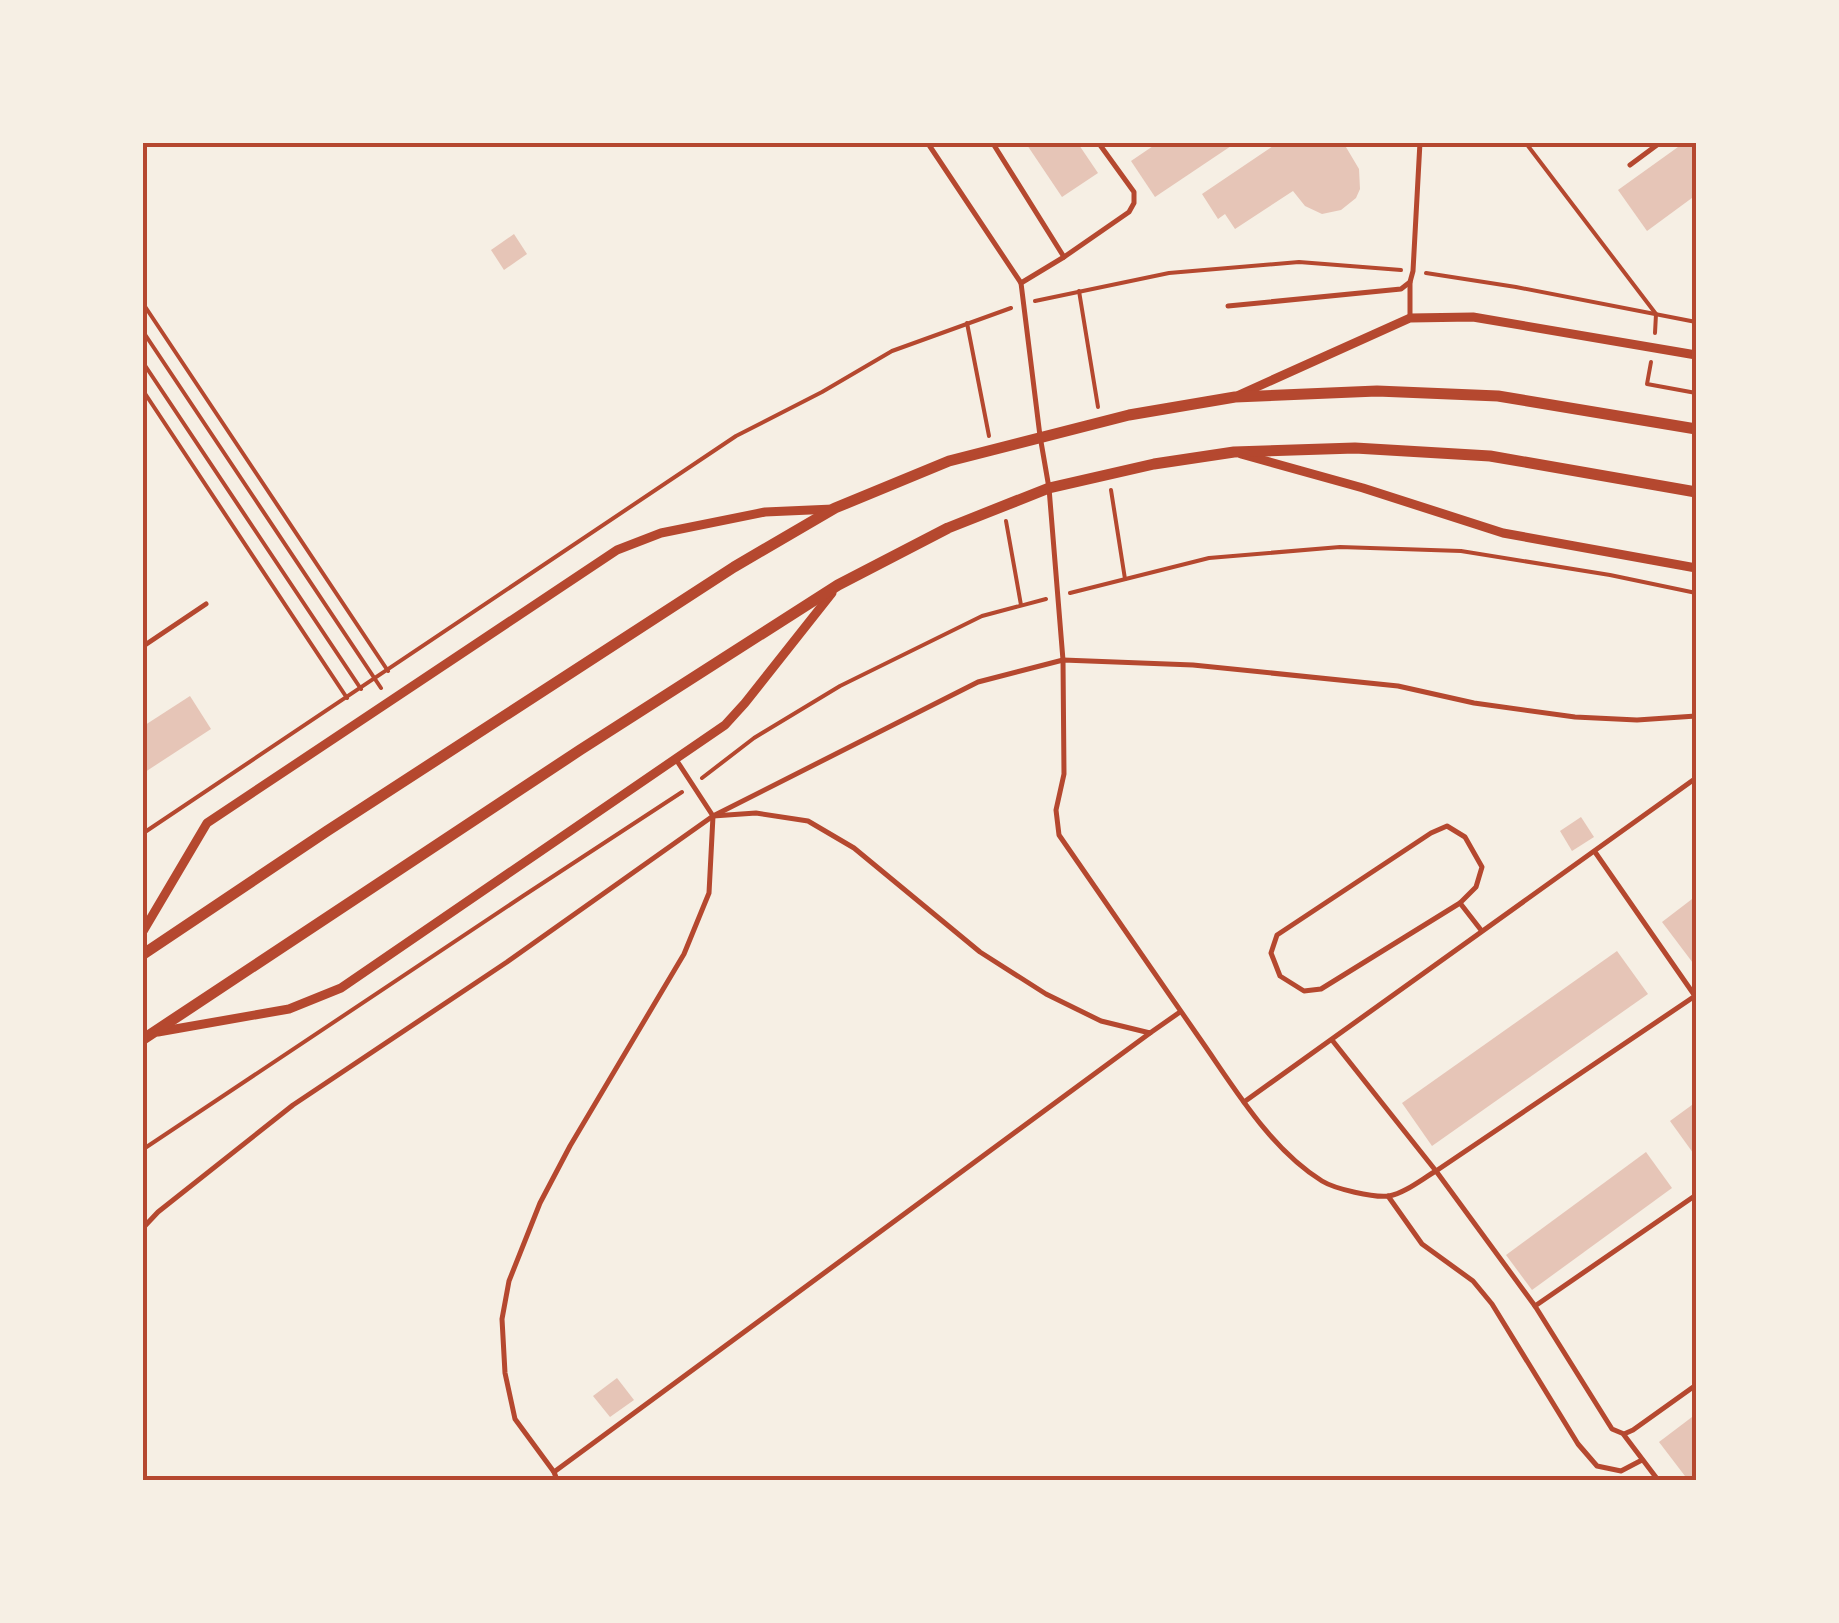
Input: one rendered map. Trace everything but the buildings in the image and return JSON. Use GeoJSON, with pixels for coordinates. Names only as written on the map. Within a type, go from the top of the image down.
{"type":"FeatureCollection","features":[{"type":"Feature","properties":{"kind":"street"},"geometry":{"type":"LineString","coordinates":[[1236,396],[1410,318],[1473,317],[1696,356]]}},
{"type":"Feature","properties":{"kind":"street"},"geometry":{"type":"LineString","coordinates":[[142,955],[701,588],[835,508],[949,461],[1100,422],[1236,396],[1377,391],[1498,396],[1696,429]]}},
{"type":"Feature","properties":{"kind":"street"},"geometry":{"type":"LineString","coordinates":[[142,1040],[838,585],[948,528],[1050,488],[1154,464],[1234,452],[1355,448],[1490,456],[1696,492]]}},
{"type":"Feature","properties":{"kind":"street"},"geometry":{"type":"LineString","coordinates":[[1234,452],[1363,488],[1503,534],[1696,568]]}},
{"type":"Feature","properties":{"kind":"street"},"geometry":{"type":"LineString","coordinates":[[142,932],[208,822],[618,550],[661,533],[764,512],[835,508]]}},
{"type":"Feature","properties":{"kind":"street"},"geometry":{"type":"LineString","coordinates":[[155,1032],[289,1008],[340,988],[725,725],[838,585]]}},
{"type":"Feature","properties":{"kind":"lane"},"geometry":{"type":"LineString","coordinates":[[927,142],[1022,283],[1050,488],[1063,660],[1064,774],[1056,810],[1059,835],[1244,1102],[1284,1150],[1324,1182],[1362,1194],[1388,1196],[1401,1192],[1696,996],[1595,852]]}},
{"type":"Feature","properties":{"kind":"lane"},"geometry":{"type":"LineString","coordinates":[[992,142],[1064,257]]}},
{"type":"Feature","properties":{"kind":"lane"},"geometry":{"type":"LineString","coordinates":[[1410,318],[1420,142]]}},
{"type":"Feature","properties":{"kind":"lane"},"geometry":{"type":"LineString","coordinates":[[1630,165],[1660,142]]}},
{"type":"Feature","properties":{"kind":"lane"},"geometry":{"type":"LineString","coordinates":[[1022,283],[1129,212],[1134,192],[1101,143]]}},
{"type":"Feature","properties":{"kind":"lane"},"geometry":{"type":"LineString","coordinates":[[1228,306],[1400,289],[1410,282]]}},
{"type":"Feature","properties":{"kind":"lane"},"geometry":{"type":"LineString","coordinates":[[142,648],[206,604]]}},
{"type":"Feature","properties":{"kind":"lane"},"geometry":{"type":"LineString","coordinates":[[142,1229],[293,1104],[506,962],[713,816],[978,682],[1063,660],[1194,665],[1398,686],[1474,703],[1575,717],[1637,720],[1696,716]]}},
{"type":"Feature","properties":{"kind":"lane"},"geometry":{"type":"LineString","coordinates":[[557,1480],[515,1420],[505,1373],[502,1319],[510,1280],[540,1203],[684,954],[709,893],[713,816],[675,758]]}},
{"type":"Feature","properties":{"kind":"lane"},"geometry":{"type":"LineString","coordinates":[[1244,1102],[1696,778]]}},
{"type":"Feature","properties":{"kind":"lane"},"geometry":{"type":"LineString","coordinates":[[713,816],[756,814],[808,822],[854,848],[980,952],[1046,994],[1101,1021],[1150,1033]]}},
{"type":"Feature","properties":{"kind":"lane"},"geometry":{"type":"LineString","coordinates":[[1447,826],[1465,837],[1482,867],[1476,886],[1460,902],[1322,990],[1304,992],[1280,976],[1270,953],[1277,935],[1447,826]]}},
{"type":"Feature","properties":{"kind":"lane"},"geometry":{"type":"LineString","coordinates":[[1460,902],[1482,930]]}},
{"type":"Feature","properties":{"kind":"lane"},"geometry":{"type":"LineString","coordinates":[[554,1472],[1181,1012]]}},
{"type":"Feature","properties":{"kind":"lane"},"geometry":{"type":"LineString","coordinates":[[1332,1040],[1436,1170],[1535,1306],[1612,1429],[1624,1434],[1658,1480]]}},
{"type":"Feature","properties":{"kind":"lane"},"geometry":{"type":"LineString","coordinates":[[1535,1306],[1696,1195]]}},
{"type":"Feature","properties":{"kind":"lane"},"geometry":{"type":"LineString","coordinates":[[1388,1196],[1422,1244],[1472,1281],[1492,1304],[1578,1444],[1597,1466],[1621,1472],[1642,1460]]}},
{"type":"Feature","properties":{"kind":"lane"},"geometry":{"type":"LineString","coordinates":[[1624,1434],[1696,1385]]}},
{"type":"Feature","properties":{"kind":"path"},"geometry":{"type":"LineString","coordinates":[[1525,142],[1656,314],[1647,384],[1696,393]]}},
{"type":"Feature","properties":{"kind":"path"},"geometry":{"type":"LineString","coordinates":[[142,834],[736,436],[892,351],[1024,303],[1169,272],[1299,262],[1413,272],[1516,287],[1696,322]]}},
{"type":"Feature","properties":{"kind":"path"},"geometry":{"type":"LineString","coordinates":[[1079,291],[1100,422]]}},
{"type":"Feature","properties":{"kind":"path"},"geometry":{"type":"LineString","coordinates":[[142,302],[388,672]]}},
{"type":"Feature","properties":{"kind":"path"},"geometry":{"type":"LineString","coordinates":[[967,323],[992,449]]}},
{"type":"Feature","properties":{"kind":"path"},"geometry":{"type":"LineString","coordinates":[[142,330],[391,700]]}},
{"type":"Feature","properties":{"kind":"path"},"geometry":{"type":"LineString","coordinates":[[142,361],[361,690]]}},
{"type":"Feature","properties":{"kind":"path"},"geometry":{"type":"LineString","coordinates":[[142,389],[347,698]]}},
{"type":"Feature","properties":{"kind":"path"},"geometry":{"type":"LineString","coordinates":[[142,410],[152,404]]}},
{"type":"Feature","properties":{"kind":"path"},"geometry":{"type":"LineString","coordinates":[[1108,475],[1126,580]]}},
{"type":"Feature","properties":{"kind":"path"},"geometry":{"type":"LineString","coordinates":[[1003,507],[1021,606]]}},
{"type":"Feature","properties":{"kind":"path"},"geometry":{"type":"LineString","coordinates":[[142,1150],[693,785],[754,738],[840,686],[982,616],[1209,558],[1340,547],[1461,551],[1696,593]]}}]}
